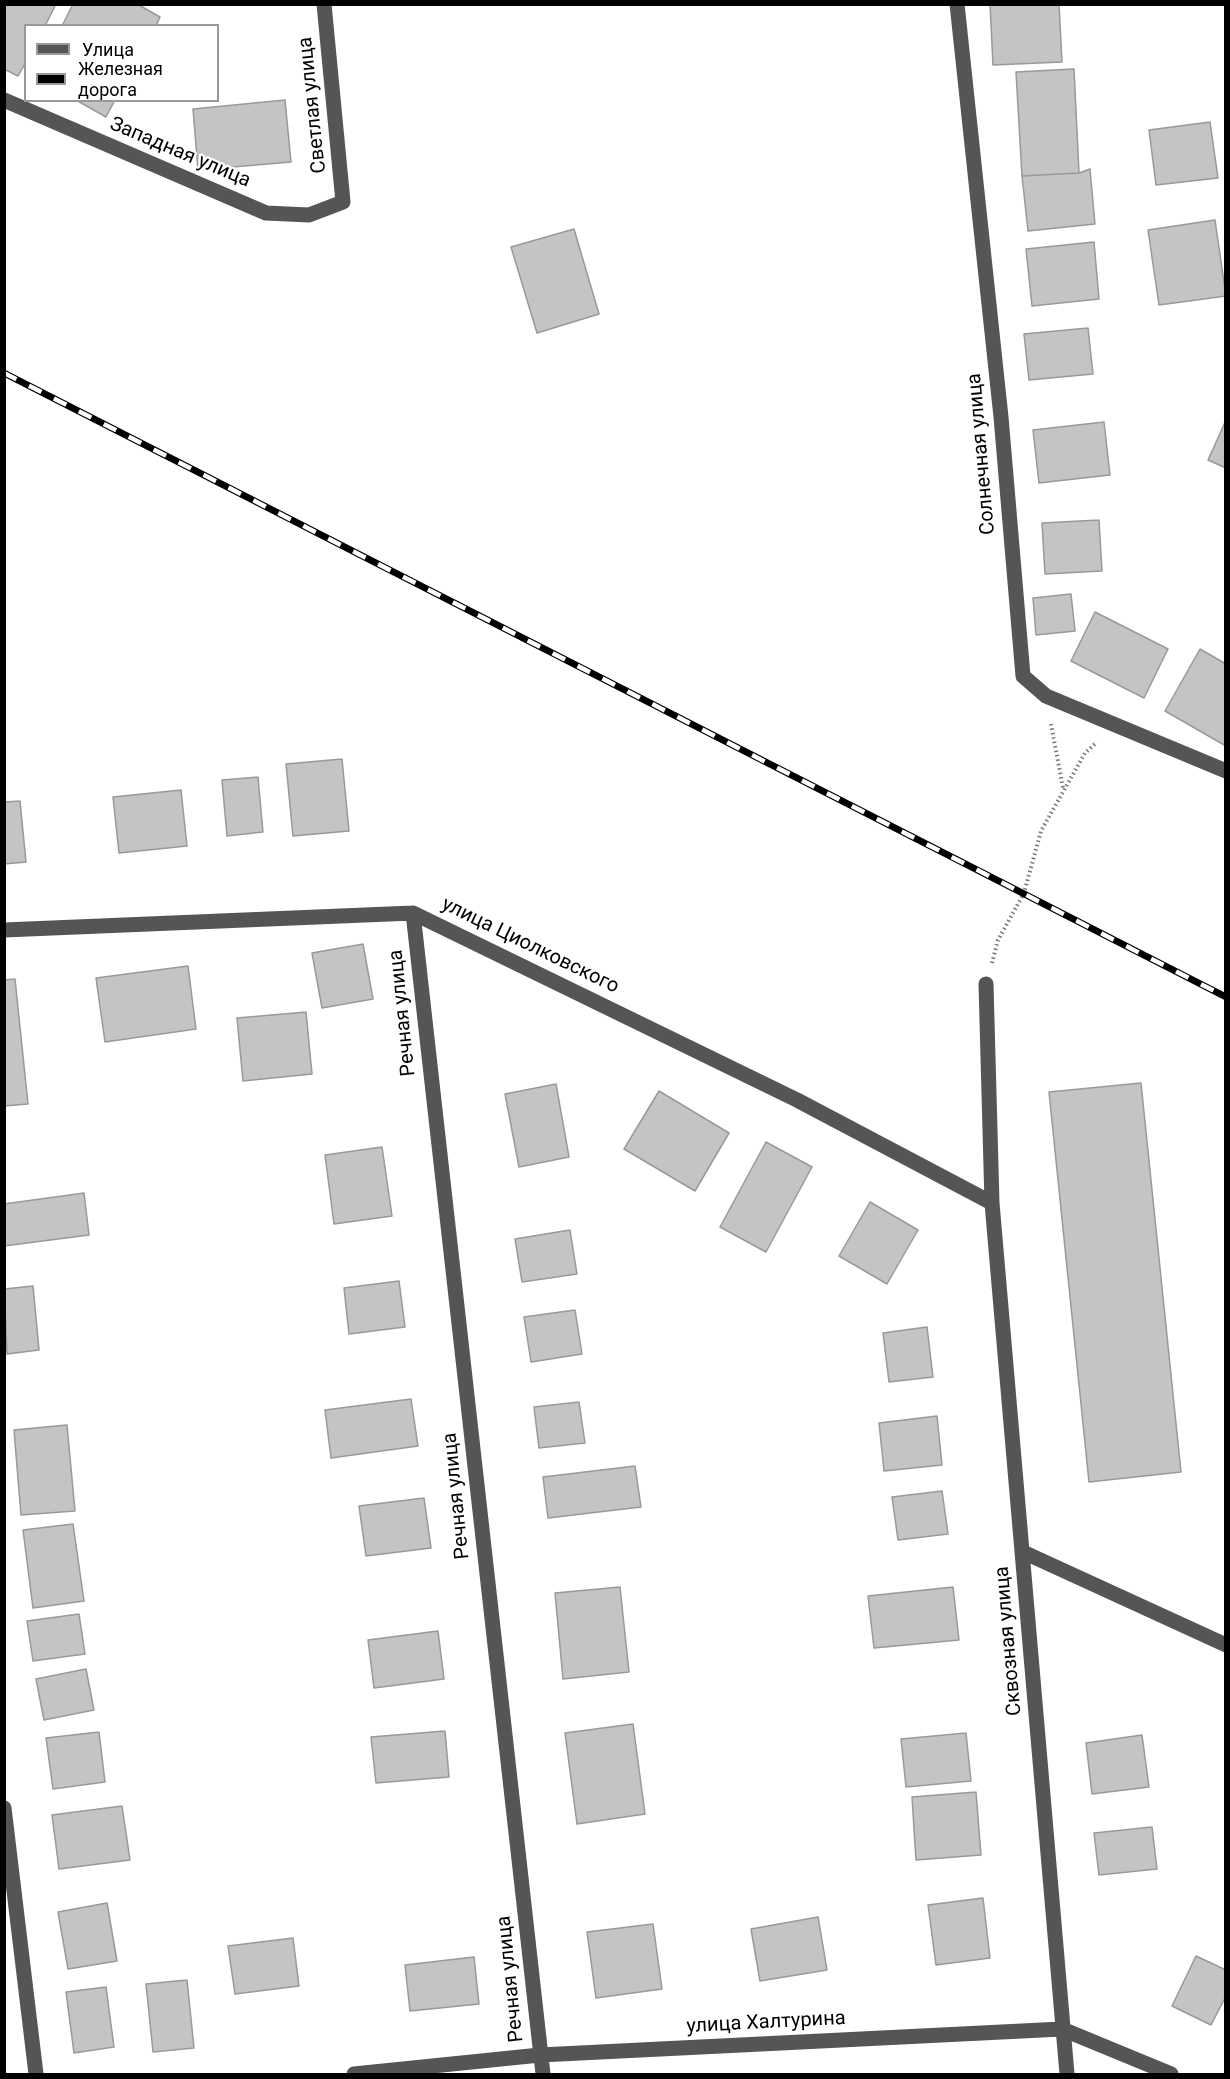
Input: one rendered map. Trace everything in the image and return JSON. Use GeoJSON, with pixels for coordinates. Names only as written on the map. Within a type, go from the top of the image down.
{"type":"FeatureCollection","features":[{"type":"Feature","properties":{"kind":"street","name":"Светлая улица"},"geometry":{"type":"LineString","coordinates":[[324,4],[343,202]]}},
{"type":"Feature","properties":{"kind":"street","name":"Солнечная улица"},"geometry":{"type":"LineString","coordinates":[[957,4],[1001,417],[1023,676],[1046,696],[1226,771]]}},
{"type":"Feature","properties":{"kind":"street","name":"Западная улица"},"geometry":{"type":"LineString","coordinates":[[4,100],[267,213],[309,215],[343,202]]}},
{"type":"Feature","properties":{"kind":"street","name":"улица Циолковского"},"geometry":{"type":"LineString","coordinates":[[4,930],[413,913],[797,1100],[992,1203]]}},
{"type":"Feature","properties":{"kind":"street","name":"Речная улица"},"geometry":{"type":"LineString","coordinates":[[413,913],[543,2074]]}},
{"type":"Feature","properties":{"kind":"street","name":"Сквозная улица"},"geometry":{"type":"LineString","coordinates":[[986,984],[992,1203],[1067,2074]]}},
{"type":"Feature","properties":{"kind":"street"},"geometry":{"type":"LineString","coordinates":[[1023,1552],[1226,1645]]}},
{"type":"Feature","properties":{"kind":"street"},"geometry":{"type":"LineString","coordinates":[[4,1808],[36,2074]]}},
{"type":"Feature","properties":{"kind":"street","name":"улица Халтурина"},"geometry":{"type":"LineString","coordinates":[[354,2074],[540,2055],[1062,2029],[1171,2074]]}},
{"type":"Feature","properties":{"kind":"path"},"geometry":{"type":"LineString","coordinates":[[1046,696],[1063,788]]}},
{"type":"Feature","properties":{"kind":"path"},"geometry":{"type":"LineString","coordinates":[[986,984],[998,940],[1021,900],[1041,831],[1084,753]]}},
{"type":"Feature","properties":{"kind":"building"},"geometry":{"type":"Polygon","coordinates":[[[4,4],[56,4],[46,24],[24,24],[24,66],[18,76],[4,69],[4,4]]]}},
{"type":"Feature","properties":{"kind":"building"},"geometry":{"type":"Polygon","coordinates":[[[73,4],[137,4],[160,17],[157,24],[63,24],[73,4]]]}},
{"type":"Feature","properties":{"kind":"building"},"geometry":{"type":"Polygon","coordinates":[[[990,4],[1059,4],[1062,62],[993,65],[990,4]]]}},
{"type":"Feature","properties":{"kind":"building"},"geometry":{"type":"Polygon","coordinates":[[[1074,69],[1079,173],[1022,176],[1016,72],[1074,69]]]}},
{"type":"Feature","properties":{"kind":"building"},"geometry":{"type":"Polygon","coordinates":[[[285,100],[291,162],[198,170],[193,109],[285,100]]]}},
{"type":"Feature","properties":{"kind":"building"},"geometry":{"type":"Polygon","coordinates":[[[80,102],[114,102],[106,117],[80,102]]]}},
{"type":"Feature","properties":{"kind":"building"},"geometry":{"type":"Polygon","coordinates":[[[1210,122],[1218,178],[1156,185],[1149,130],[1210,122]]]}},
{"type":"Feature","properties":{"kind":"building"},"geometry":{"type":"Polygon","coordinates":[[[1090,169],[1095,224],[1028,231],[1022,176],[1079,173],[1090,169]]]}},
{"type":"Feature","properties":{"kind":"building"},"geometry":{"type":"Polygon","coordinates":[[[1215,220],[1226,296],[1159,305],[1148,230],[1215,220]]]}},
{"type":"Feature","properties":{"kind":"building"},"geometry":{"type":"Polygon","coordinates":[[[574,229],[599,314],[537,333],[511,247],[574,229]]]}},
{"type":"Feature","properties":{"kind":"building"},"geometry":{"type":"Polygon","coordinates":[[[1094,242],[1099,299],[1032,306],[1026,249],[1094,242]]]}},
{"type":"Feature","properties":{"kind":"building"},"geometry":{"type":"Polygon","coordinates":[[[1088,328],[1093,374],[1029,380],[1024,334],[1088,328]]]}},
{"type":"Feature","properties":{"kind":"building"},"geometry":{"type":"Polygon","coordinates":[[[1226,420],[1226,468],[1208,460],[1226,420]]]}},
{"type":"Feature","properties":{"kind":"building"},"geometry":{"type":"Polygon","coordinates":[[[1104,422],[1110,475],[1039,483],[1033,430],[1104,422]]]}},
{"type":"Feature","properties":{"kind":"building"},"geometry":{"type":"Polygon","coordinates":[[[1099,520],[1102,571],[1045,574],[1042,523],[1099,520]]]}},
{"type":"Feature","properties":{"kind":"building"},"geometry":{"type":"Polygon","coordinates":[[[1071,594],[1075,631],[1036,635],[1033,598],[1071,594]]]}},
{"type":"Feature","properties":{"kind":"building"},"geometry":{"type":"Polygon","coordinates":[[[1095,612],[1168,649],[1144,698],[1071,661],[1095,612]]]}},
{"type":"Feature","properties":{"kind":"building"},"geometry":{"type":"Polygon","coordinates":[[[1200,649],[1226,664],[1226,746],[1165,711],[1200,649]]]}},
{"type":"Feature","properties":{"kind":"building"},"geometry":{"type":"Polygon","coordinates":[[[342,759],[349,831],[293,836],[286,764],[342,759]]]}},
{"type":"Feature","properties":{"kind":"building"},"geometry":{"type":"Polygon","coordinates":[[[258,777],[263,832],[227,836],[222,780],[258,777]]]}},
{"type":"Feature","properties":{"kind":"building"},"geometry":{"type":"Polygon","coordinates":[[[181,790],[187,846],[119,853],[113,797],[181,790]]]}},
{"type":"Feature","properties":{"kind":"building"},"geometry":{"type":"Polygon","coordinates":[[[20,801],[26,862],[4,864],[4,802],[20,801]]]}},
{"type":"Feature","properties":{"kind":"building"},"geometry":{"type":"Polygon","coordinates":[[[363,944],[373,999],[322,1008],[312,953],[363,944]]]}},
{"type":"Feature","properties":{"kind":"building"},"geometry":{"type":"Polygon","coordinates":[[[188,966],[196,1029],[105,1042],[96,978],[188,966]]]}},
{"type":"Feature","properties":{"kind":"building"},"geometry":{"type":"Polygon","coordinates":[[[15,979],[28,1104],[4,1106],[4,980],[15,979]]]}},
{"type":"Feature","properties":{"kind":"building"},"geometry":{"type":"Polygon","coordinates":[[[306,1012],[312,1074],[243,1081],[237,1018],[306,1012]]]}},
{"type":"Feature","properties":{"kind":"building"},"geometry":{"type":"Polygon","coordinates":[[[1141,1083],[1181,1472],[1089,1482],[1049,1092],[1141,1083]]]}},
{"type":"Feature","properties":{"kind":"building"},"geometry":{"type":"Polygon","coordinates":[[[556,1084],[569,1157],[519,1167],[505,1094],[556,1084]]]}},
{"type":"Feature","properties":{"kind":"building"},"geometry":{"type":"Polygon","coordinates":[[[659,1091],[729,1133],[695,1191],[624,1149],[659,1091]]]}},
{"type":"Feature","properties":{"kind":"building"},"geometry":{"type":"Polygon","coordinates":[[[766,1142],[812,1167],[766,1252],[720,1227],[766,1142]]]}},
{"type":"Feature","properties":{"kind":"building"},"geometry":{"type":"Polygon","coordinates":[[[382,1147],[392,1216],[334,1224],[325,1155],[382,1147]]]}},
{"type":"Feature","properties":{"kind":"building"},"geometry":{"type":"Polygon","coordinates":[[[84,1193],[89,1235],[4,1246],[4,1204],[84,1193]]]}},
{"type":"Feature","properties":{"kind":"building"},"geometry":{"type":"Polygon","coordinates":[[[870,1202],[918,1230],[887,1284],[839,1256],[870,1202]]]}},
{"type":"Feature","properties":{"kind":"building"},"geometry":{"type":"Polygon","coordinates":[[[570,1230],[577,1274],[522,1282],[515,1239],[570,1230]]]}},
{"type":"Feature","properties":{"kind":"building"},"geometry":{"type":"Polygon","coordinates":[[[399,1281],[405,1327],[349,1334],[344,1288],[399,1281]]]}},
{"type":"Feature","properties":{"kind":"building"},"geometry":{"type":"Polygon","coordinates":[[[33,1286],[39,1350],[7,1354],[4,1289],[33,1286]]]}},
{"type":"Feature","properties":{"kind":"building"},"geometry":{"type":"Polygon","coordinates":[[[575,1310],[582,1354],[531,1362],[524,1317],[575,1310]]]}},
{"type":"Feature","properties":{"kind":"building"},"geometry":{"type":"Polygon","coordinates":[[[927,1327],[933,1377],[889,1382],[883,1333],[927,1327]]]}},
{"type":"Feature","properties":{"kind":"building"},"geometry":{"type":"Polygon","coordinates":[[[411,1399],[418,1446],[331,1458],[325,1410],[411,1399]]]}},
{"type":"Feature","properties":{"kind":"building"},"geometry":{"type":"Polygon","coordinates":[[[579,1402],[585,1443],[539,1448],[534,1407],[579,1402]]]}},
{"type":"Feature","properties":{"kind":"building"},"geometry":{"type":"Polygon","coordinates":[[[937,1416],[942,1465],[884,1471],[879,1423],[937,1416]]]}},
{"type":"Feature","properties":{"kind":"building"},"geometry":{"type":"Polygon","coordinates":[[[67,1425],[75,1511],[21,1515],[14,1430],[67,1425]]]}},
{"type":"Feature","properties":{"kind":"building"},"geometry":{"type":"Polygon","coordinates":[[[635,1466],[641,1507],[548,1518],[543,1477],[635,1466]]]}},
{"type":"Feature","properties":{"kind":"building"},"geometry":{"type":"Polygon","coordinates":[[[942,1491],[948,1534],[898,1540],[892,1497],[942,1491]]]}},
{"type":"Feature","properties":{"kind":"building"},"geometry":{"type":"Polygon","coordinates":[[[424,1498],[431,1548],[366,1556],[359,1506],[424,1498]]]}},
{"type":"Feature","properties":{"kind":"building"},"geometry":{"type":"Polygon","coordinates":[[[73,1524],[84,1601],[33,1608],[23,1530],[73,1524]]]}},
{"type":"Feature","properties":{"kind":"building"},"geometry":{"type":"Polygon","coordinates":[[[620,1587],[629,1672],[563,1679],[555,1593],[620,1587]]]}},
{"type":"Feature","properties":{"kind":"building"},"geometry":{"type":"Polygon","coordinates":[[[953,1587],[959,1640],[874,1648],[868,1596],[953,1587]]]}},
{"type":"Feature","properties":{"kind":"building"},"geometry":{"type":"Polygon","coordinates":[[[79,1614],[85,1654],[33,1661],[27,1621],[79,1614]]]}},
{"type":"Feature","properties":{"kind":"building"},"geometry":{"type":"Polygon","coordinates":[[[438,1631],[444,1679],[374,1688],[368,1640],[438,1631]]]}},
{"type":"Feature","properties":{"kind":"building"},"geometry":{"type":"Polygon","coordinates":[[[86,1669],[94,1710],[44,1720],[36,1679],[86,1669]]]}},
{"type":"Feature","properties":{"kind":"building"},"geometry":{"type":"Polygon","coordinates":[[[633,1724],[645,1814],[577,1824],[565,1733],[633,1724]]]}},
{"type":"Feature","properties":{"kind":"building"},"geometry":{"type":"Polygon","coordinates":[[[445,1731],[449,1777],[376,1783],[371,1737],[445,1731]]]}},
{"type":"Feature","properties":{"kind":"building"},"geometry":{"type":"Polygon","coordinates":[[[99,1732],[105,1782],[53,1789],[46,1738],[99,1732]]]}},
{"type":"Feature","properties":{"kind":"building"},"geometry":{"type":"Polygon","coordinates":[[[966,1733],[971,1781],[906,1787],[901,1739],[966,1733]]]}},
{"type":"Feature","properties":{"kind":"building"},"geometry":{"type":"Polygon","coordinates":[[[1142,1735],[1149,1787],[1092,1794],[1086,1743],[1142,1735]]]}},
{"type":"Feature","properties":{"kind":"building"},"geometry":{"type":"Polygon","coordinates":[[[976,1792],[981,1855],[916,1860],[912,1797],[976,1792]]]}},
{"type":"Feature","properties":{"kind":"building"},"geometry":{"type":"Polygon","coordinates":[[[122,1806],[130,1860],[59,1869],[52,1815],[122,1806]]]}},
{"type":"Feature","properties":{"kind":"building"},"geometry":{"type":"Polygon","coordinates":[[[1152,1827],[1157,1869],[1099,1875],[1094,1833],[1152,1827]]]}},
{"type":"Feature","properties":{"kind":"building"},"geometry":{"type":"Polygon","coordinates":[[[983,1898],[990,1958],[936,1965],[928,1905],[983,1898]]]}},
{"type":"Feature","properties":{"kind":"building"},"geometry":{"type":"Polygon","coordinates":[[[107,1903],[117,1961],[68,1969],[58,1912],[107,1903]]]}},
{"type":"Feature","properties":{"kind":"building"},"geometry":{"type":"Polygon","coordinates":[[[818,1917],[827,1970],[760,1981],[751,1929],[818,1917]]]}},
{"type":"Feature","properties":{"kind":"building"},"geometry":{"type":"Polygon","coordinates":[[[653,1924],[662,1989],[596,1998],[587,1932],[653,1924]]]}},
{"type":"Feature","properties":{"kind":"building"},"geometry":{"type":"Polygon","coordinates":[[[293,1938],[299,1986],[235,1994],[228,1946],[293,1938]]]}},
{"type":"Feature","properties":{"kind":"building"},"geometry":{"type":"Polygon","coordinates":[[[1196,1956],[1226,1970],[1226,1996],[1211,2025],[1172,2006],[1196,1956]]]}},
{"type":"Feature","properties":{"kind":"building"},"geometry":{"type":"Polygon","coordinates":[[[474,1957],[479,2004],[410,2011],[405,1965],[474,1957]]]}},
{"type":"Feature","properties":{"kind":"building"},"geometry":{"type":"Polygon","coordinates":[[[187,1980],[194,2048],[153,2052],[146,1984],[187,1980]]]}},
{"type":"Feature","properties":{"kind":"building"},"geometry":{"type":"Polygon","coordinates":[[[106,1987],[114,2047],[74,2053],[66,1992],[106,1987]]]}},
{"type":"Feature","properties":{"kind":"railway"},"geometry":{"type":"LineString","coordinates":[[4,373],[1226,997]]}}]}
